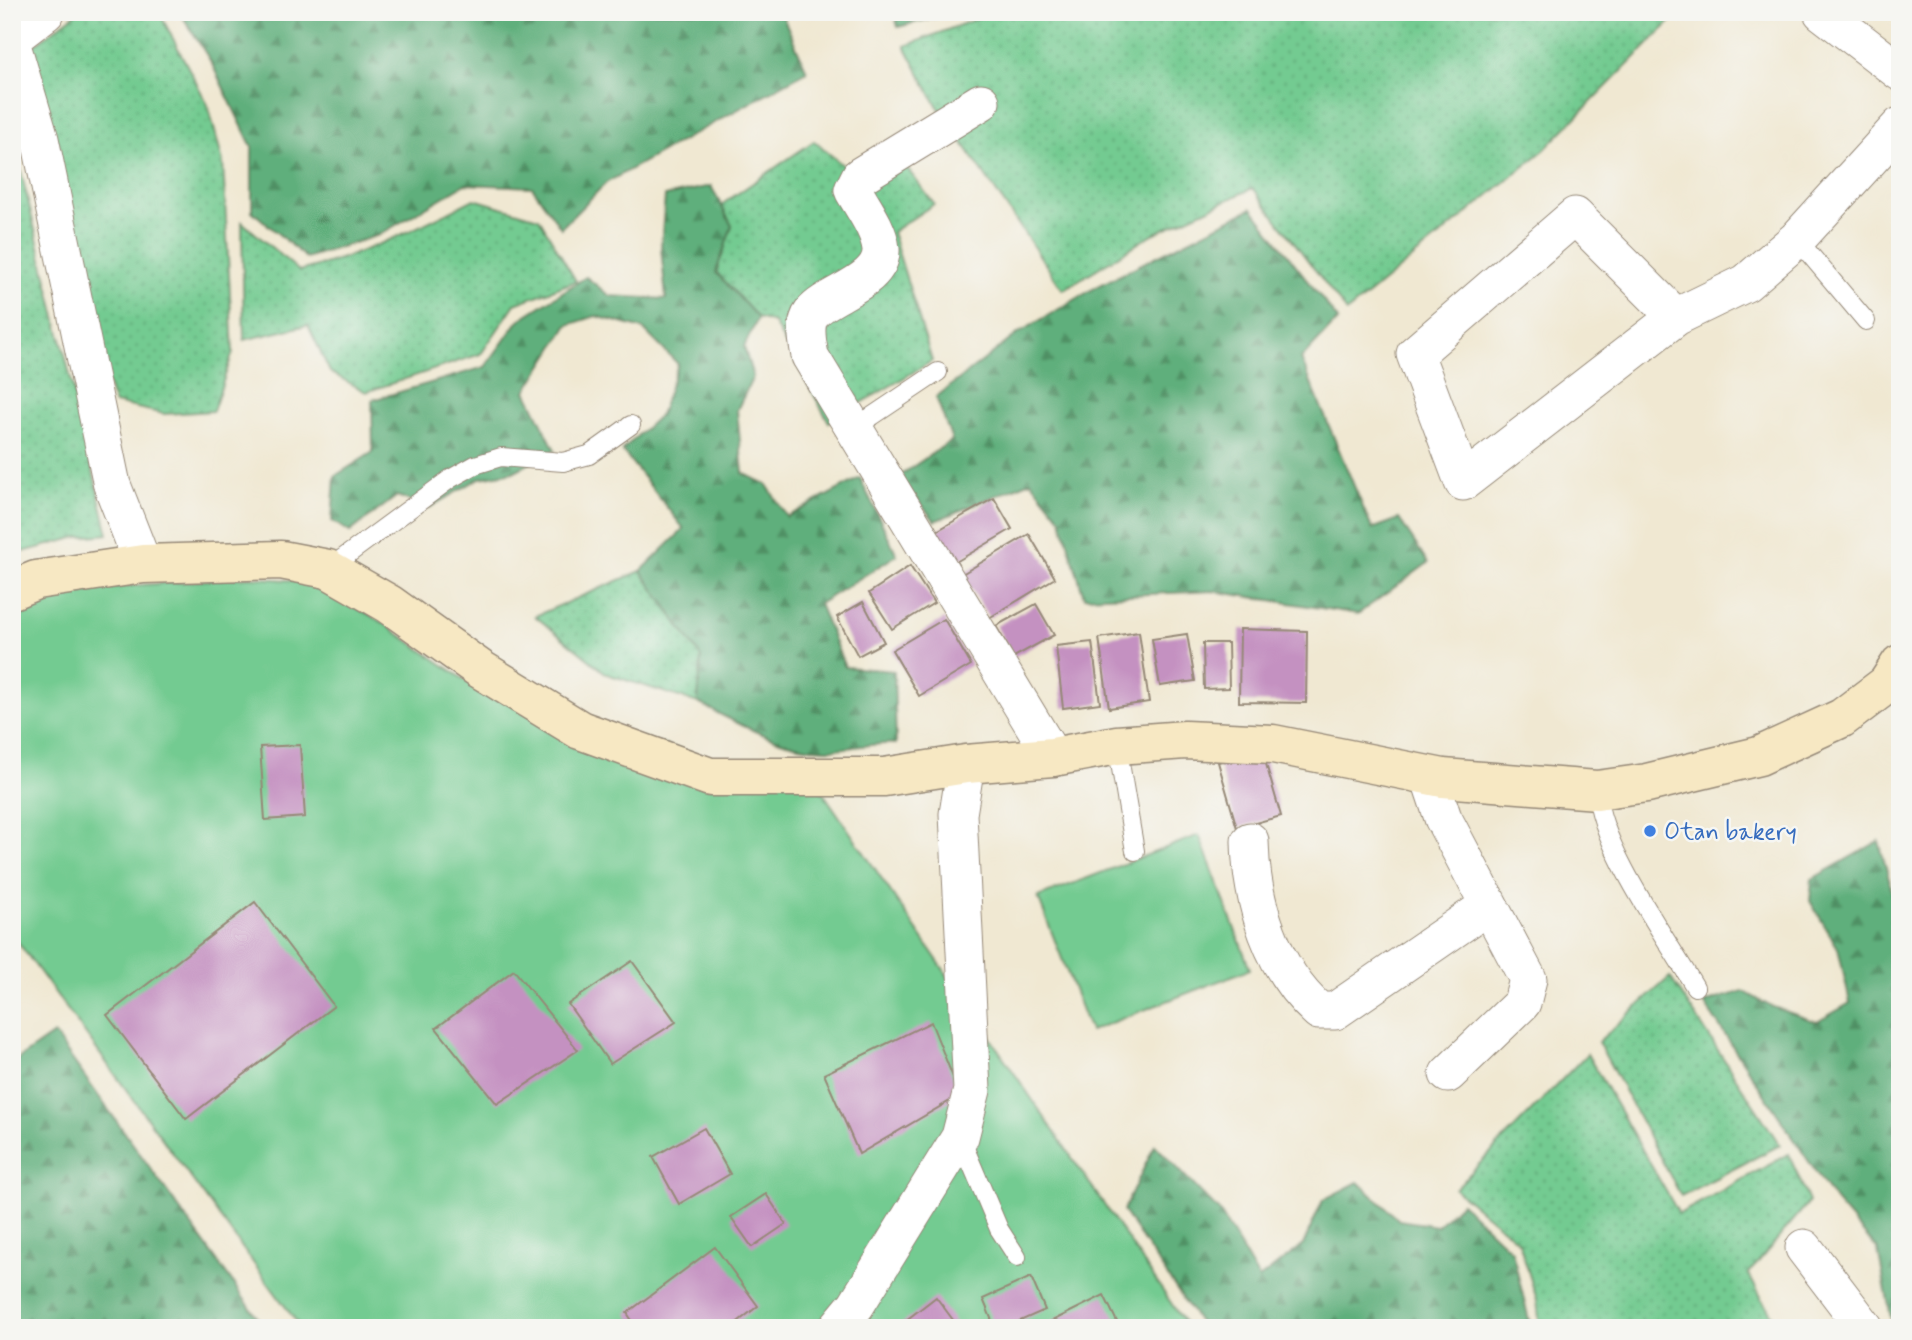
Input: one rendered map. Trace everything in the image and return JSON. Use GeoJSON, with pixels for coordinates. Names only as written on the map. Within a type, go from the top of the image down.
{"type":"FeatureCollection","features":[{"type":"Feature","properties":{"kind":"street"},"geometry":{"type":"LineString","coordinates":[[12,38],[46,12]]}},
{"type":"Feature","properties":{"kind":"street"},"geometry":{"type":"LineString","coordinates":[[1837,17],[1900,72]]}},
{"type":"Feature","properties":{"kind":"street"},"geometry":{"type":"LineString","coordinates":[[12,45],[40,139],[113,485],[143,564]]}},
{"type":"Feature","properties":{"kind":"street"},"geometry":{"type":"LineString","coordinates":[[981,102],[860,176],[853,185],[881,251],[873,272],[812,313],[806,331],[810,356],[1053,757]]}},
{"type":"Feature","properties":{"kind":"street"},"geometry":{"type":"LineString","coordinates":[[1676,317],[1574,216],[1415,354],[1462,482],[1676,317],[1746,282],[1797,239],[1900,126]]}},
{"type":"Feature","properties":{"kind":"street"},"geometry":{"type":"LineString","coordinates":[[12,590],[36,580],[143,564],[281,560],[328,569],[389,604],[480,669],[580,730],[710,777],[884,777],[966,764],[1053,757],[1117,745],[1185,740],[1273,744],[1443,778],[1597,790],[1647,783],[1759,757],[1842,718],[1887,684],[1900,664]]}},
{"type":"Feature","properties":{"kind":"street"},"geometry":{"type":"LineString","coordinates":[[837,1328],[856,1305],[960,1137],[972,1090],[958,814],[966,764]]}},
{"type":"Feature","properties":{"kind":"street"},"geometry":{"type":"LineString","coordinates":[[1443,778],[1432,785],[1443,818],[1528,979],[1522,1003],[1448,1074]]}},
{"type":"Feature","properties":{"kind":"street"},"geometry":{"type":"LineString","coordinates":[[1250,841],[1251,873],[1276,955],[1304,999],[1319,1011],[1335,1011],[1489,905]]}},
{"type":"Feature","properties":{"kind":"street"},"geometry":{"type":"LineString","coordinates":[[1804,1248],[1865,1328]]}},
{"type":"Feature","properties":{"kind":"lane"},"geometry":{"type":"LineString","coordinates":[[1797,239],[1866,321]]}},
{"type":"Feature","properties":{"kind":"lane"},"geometry":{"type":"LineString","coordinates":[[853,429],[938,372]]}},
{"type":"Feature","properties":{"kind":"lane"},"geometry":{"type":"LineString","coordinates":[[328,569],[450,479],[475,465],[501,457],[563,461],[589,455],[631,425]]}},
{"type":"Feature","properties":{"kind":"lane"},"geometry":{"type":"LineString","coordinates":[[1117,745],[1135,851]]}},
{"type":"Feature","properties":{"kind":"lane"},"geometry":{"type":"LineString","coordinates":[[1597,790],[1598,807],[1622,861],[1695,987]]}},
{"type":"Feature","properties":{"kind":"lane"},"geometry":{"type":"LineString","coordinates":[[960,1137],[999,1229],[1017,1257]]}},
{"type":"Feature","properties":{"kind":"green space"},"geometry":{"type":"Polygon","coordinates":[[[78,12],[159,12],[208,105],[223,162],[233,352],[213,411],[164,414],[114,403],[100,361],[29,49],[78,12]]]}},
{"type":"Feature","properties":{"kind":"green space"},"geometry":{"type":"Polygon","coordinates":[[[180,12],[222,18],[221,12],[781,12],[807,71],[606,183],[561,228],[532,187],[465,184],[379,235],[306,258],[252,211],[252,147],[211,62],[180,12]]]}},
{"type":"Feature","properties":{"kind":"green space"},"geometry":{"type":"Polygon","coordinates":[[[894,12],[957,12],[898,27],[894,12]]]}},
{"type":"Feature","properties":{"kind":"green space"},"geometry":{"type":"Polygon","coordinates":[[[994,12],[1680,12],[1544,150],[1347,312],[1253,188],[1153,234],[1063,290],[935,102],[905,46],[994,12]]]}},
{"type":"Feature","properties":{"kind":"green space"},"geometry":{"type":"Polygon","coordinates":[[[12,134],[108,534],[78,537],[12,555],[12,134]]]}},
{"type":"Feature","properties":{"kind":"green space"},"geometry":{"type":"Polygon","coordinates":[[[814,141],[868,186],[906,167],[934,204],[892,232],[932,361],[829,422],[774,323],[758,318],[716,272],[732,226],[721,205],[814,141]]]}},
{"type":"Feature","properties":{"kind":"green space"},"geometry":{"type":"Polygon","coordinates":[[[711,186],[732,226],[716,272],[758,318],[744,347],[753,377],[737,410],[743,473],[767,485],[787,517],[860,478],[897,555],[819,604],[845,667],[894,671],[896,744],[835,749],[809,748],[759,733],[698,703],[701,657],[641,571],[684,529],[622,450],[660,415],[678,364],[643,329],[596,316],[568,325],[526,391],[555,450],[513,472],[480,478],[429,508],[397,496],[350,532],[332,521],[335,476],[373,452],[372,400],[485,367],[519,320],[586,277],[610,296],[666,299],[661,247],[665,196],[711,186]]]}},
{"type":"Feature","properties":{"kind":"green space"},"geometry":{"type":"Polygon","coordinates":[[[474,199],[539,218],[576,281],[515,304],[481,354],[366,392],[330,372],[308,325],[244,340],[242,222],[299,271],[367,249],[474,199]]]}},
{"type":"Feature","properties":{"kind":"green space"},"geometry":{"type":"Polygon","coordinates":[[[1252,208],[1338,320],[1301,359],[1372,529],[1399,519],[1428,563],[1358,614],[1213,591],[1084,597],[1061,519],[1031,481],[935,521],[898,477],[952,440],[936,397],[1020,332],[1100,285],[1252,208]]]}},
{"type":"Feature","properties":{"kind":"green space"},"geometry":{"type":"Polygon","coordinates":[[[641,571],[701,657],[698,703],[607,674],[535,616],[641,571]]]}},
{"type":"Feature","properties":{"kind":"green space"},"geometry":{"type":"Polygon","coordinates":[[[250,577],[310,582],[380,621],[484,693],[822,791],[1188,1328],[301,1328],[12,934],[12,608],[70,590],[250,577]]]}},
{"type":"Feature","properties":{"kind":"green space"},"geometry":{"type":"Polygon","coordinates":[[[1199,835],[1250,969],[1090,1031],[1038,897],[1199,835]]]}},
{"type":"Feature","properties":{"kind":"green space"},"geometry":{"type":"Polygon","coordinates":[[[1879,841],[1900,922],[1898,1328],[1893,1328],[1878,1250],[1835,1201],[1704,1003],[1743,991],[1770,1006],[1817,1022],[1850,1003],[1838,948],[1810,901],[1812,879],[1879,841]]]}},
{"type":"Feature","properties":{"kind":"green space"},"geometry":{"type":"Polygon","coordinates":[[[1670,977],[1780,1145],[1681,1196],[1598,1042],[1670,977]]]}},
{"type":"Feature","properties":{"kind":"green space"},"geometry":{"type":"Polygon","coordinates":[[[54,1034],[265,1328],[12,1328],[12,1063],[54,1034]]]}},
{"type":"Feature","properties":{"kind":"green space"},"geometry":{"type":"Polygon","coordinates":[[[1587,1054],[1679,1214],[1789,1154],[1809,1202],[1748,1274],[1779,1328],[1540,1328],[1537,1300],[1519,1242],[1455,1189],[1587,1054]]]}},
{"type":"Feature","properties":{"kind":"green space"},"geometry":{"type":"Polygon","coordinates":[[[1155,1145],[1219,1211],[1259,1279],[1303,1245],[1323,1200],[1358,1182],[1399,1220],[1437,1226],[1461,1203],[1512,1251],[1531,1328],[1203,1328],[1123,1211],[1155,1145]]]}},
{"type":"Feature","properties":{"kind":"building"},"geometry":{"type":"Polygon","coordinates":[[[994,498],[1012,529],[954,563],[935,532],[994,498]]]}},
{"type":"Feature","properties":{"kind":"building"},"geometry":{"type":"Polygon","coordinates":[[[1029,534],[1055,578],[989,618],[962,574],[1029,534]]]}},
{"type":"Feature","properties":{"kind":"building"},"geometry":{"type":"Polygon","coordinates":[[[910,566],[934,603],[892,629],[869,593],[910,566]]]}},
{"type":"Feature","properties":{"kind":"building"},"geometry":{"type":"Polygon","coordinates":[[[863,602],[884,642],[858,656],[837,617],[863,602]]]}},
{"type":"Feature","properties":{"kind":"building"},"geometry":{"type":"Polygon","coordinates":[[[1036,604],[1054,635],[1014,657],[996,626],[1036,604]]]}},
{"type":"Feature","properties":{"kind":"building"},"geometry":{"type":"Polygon","coordinates":[[[944,619],[971,665],[919,696],[892,650],[944,619]]]}},
{"type":"Feature","properties":{"kind":"building"},"geometry":{"type":"Polygon","coordinates":[[[1240,629],[1307,631],[1306,703],[1239,702],[1240,629]]]}},
{"type":"Feature","properties":{"kind":"building"},"geometry":{"type":"Polygon","coordinates":[[[1139,632],[1149,702],[1109,708],[1099,638],[1139,632]]]}},
{"type":"Feature","properties":{"kind":"building"},"geometry":{"type":"Polygon","coordinates":[[[1187,634],[1195,681],[1160,686],[1152,639],[1187,634]]]}},
{"type":"Feature","properties":{"kind":"building"},"geometry":{"type":"Polygon","coordinates":[[[1092,642],[1100,703],[1063,708],[1056,646],[1092,642]]]}},
{"type":"Feature","properties":{"kind":"building"},"geometry":{"type":"Polygon","coordinates":[[[1203,643],[1228,643],[1229,688],[1204,689],[1203,643]]]}},
{"type":"Feature","properties":{"kind":"building"},"geometry":{"type":"Polygon","coordinates":[[[300,745],[305,817],[265,820],[260,747],[300,745]]]}},
{"type":"Feature","properties":{"kind":"building"},"geometry":{"type":"Polygon","coordinates":[[[1262,750],[1281,816],[1237,828],[1218,762],[1262,750]]]}},
{"type":"Feature","properties":{"kind":"building"},"geometry":{"type":"Polygon","coordinates":[[[255,902],[334,1006],[186,1119],[107,1015],[255,902]]]}},
{"type":"Feature","properties":{"kind":"building"},"geometry":{"type":"Polygon","coordinates":[[[632,961],[676,1022],[610,1064],[568,1004],[632,961]]]}},
{"type":"Feature","properties":{"kind":"building"},"geometry":{"type":"Polygon","coordinates":[[[514,970],[578,1050],[497,1104],[436,1028],[514,970]]]}},
{"type":"Feature","properties":{"kind":"building"},"geometry":{"type":"Polygon","coordinates":[[[931,1022],[960,1095],[859,1154],[824,1074],[931,1022]]]}},
{"type":"Feature","properties":{"kind":"building"},"geometry":{"type":"Polygon","coordinates":[[[704,1128],[730,1174],[679,1204],[653,1157],[704,1128]]]}},
{"type":"Feature","properties":{"kind":"building"},"geometry":{"type":"Polygon","coordinates":[[[766,1194],[786,1224],[752,1247],[731,1217],[766,1194]]]}},
{"type":"Feature","properties":{"kind":"building"},"geometry":{"type":"Polygon","coordinates":[[[715,1247],[758,1306],[730,1328],[637,1328],[627,1313],[715,1247]]]}},
{"type":"Feature","properties":{"kind":"building"},"geometry":{"type":"Polygon","coordinates":[[[1031,1277],[1045,1310],[1004,1328],[995,1328],[983,1299],[1031,1277]]]}},
{"type":"Feature","properties":{"kind":"building"},"geometry":{"type":"Polygon","coordinates":[[[1104,1295],[1120,1328],[1046,1328],[1044,1325],[1104,1295]]]}},
{"type":"Feature","properties":{"kind":"building"},"geometry":{"type":"Polygon","coordinates":[[[936,1297],[959,1328],[896,1328],[936,1297]]]}},
{"type":"Feature","properties":{"kind":"place","name":"Otan bakery"},"geometry":{"type":"Point","coordinates":[1650,831]}}]}
